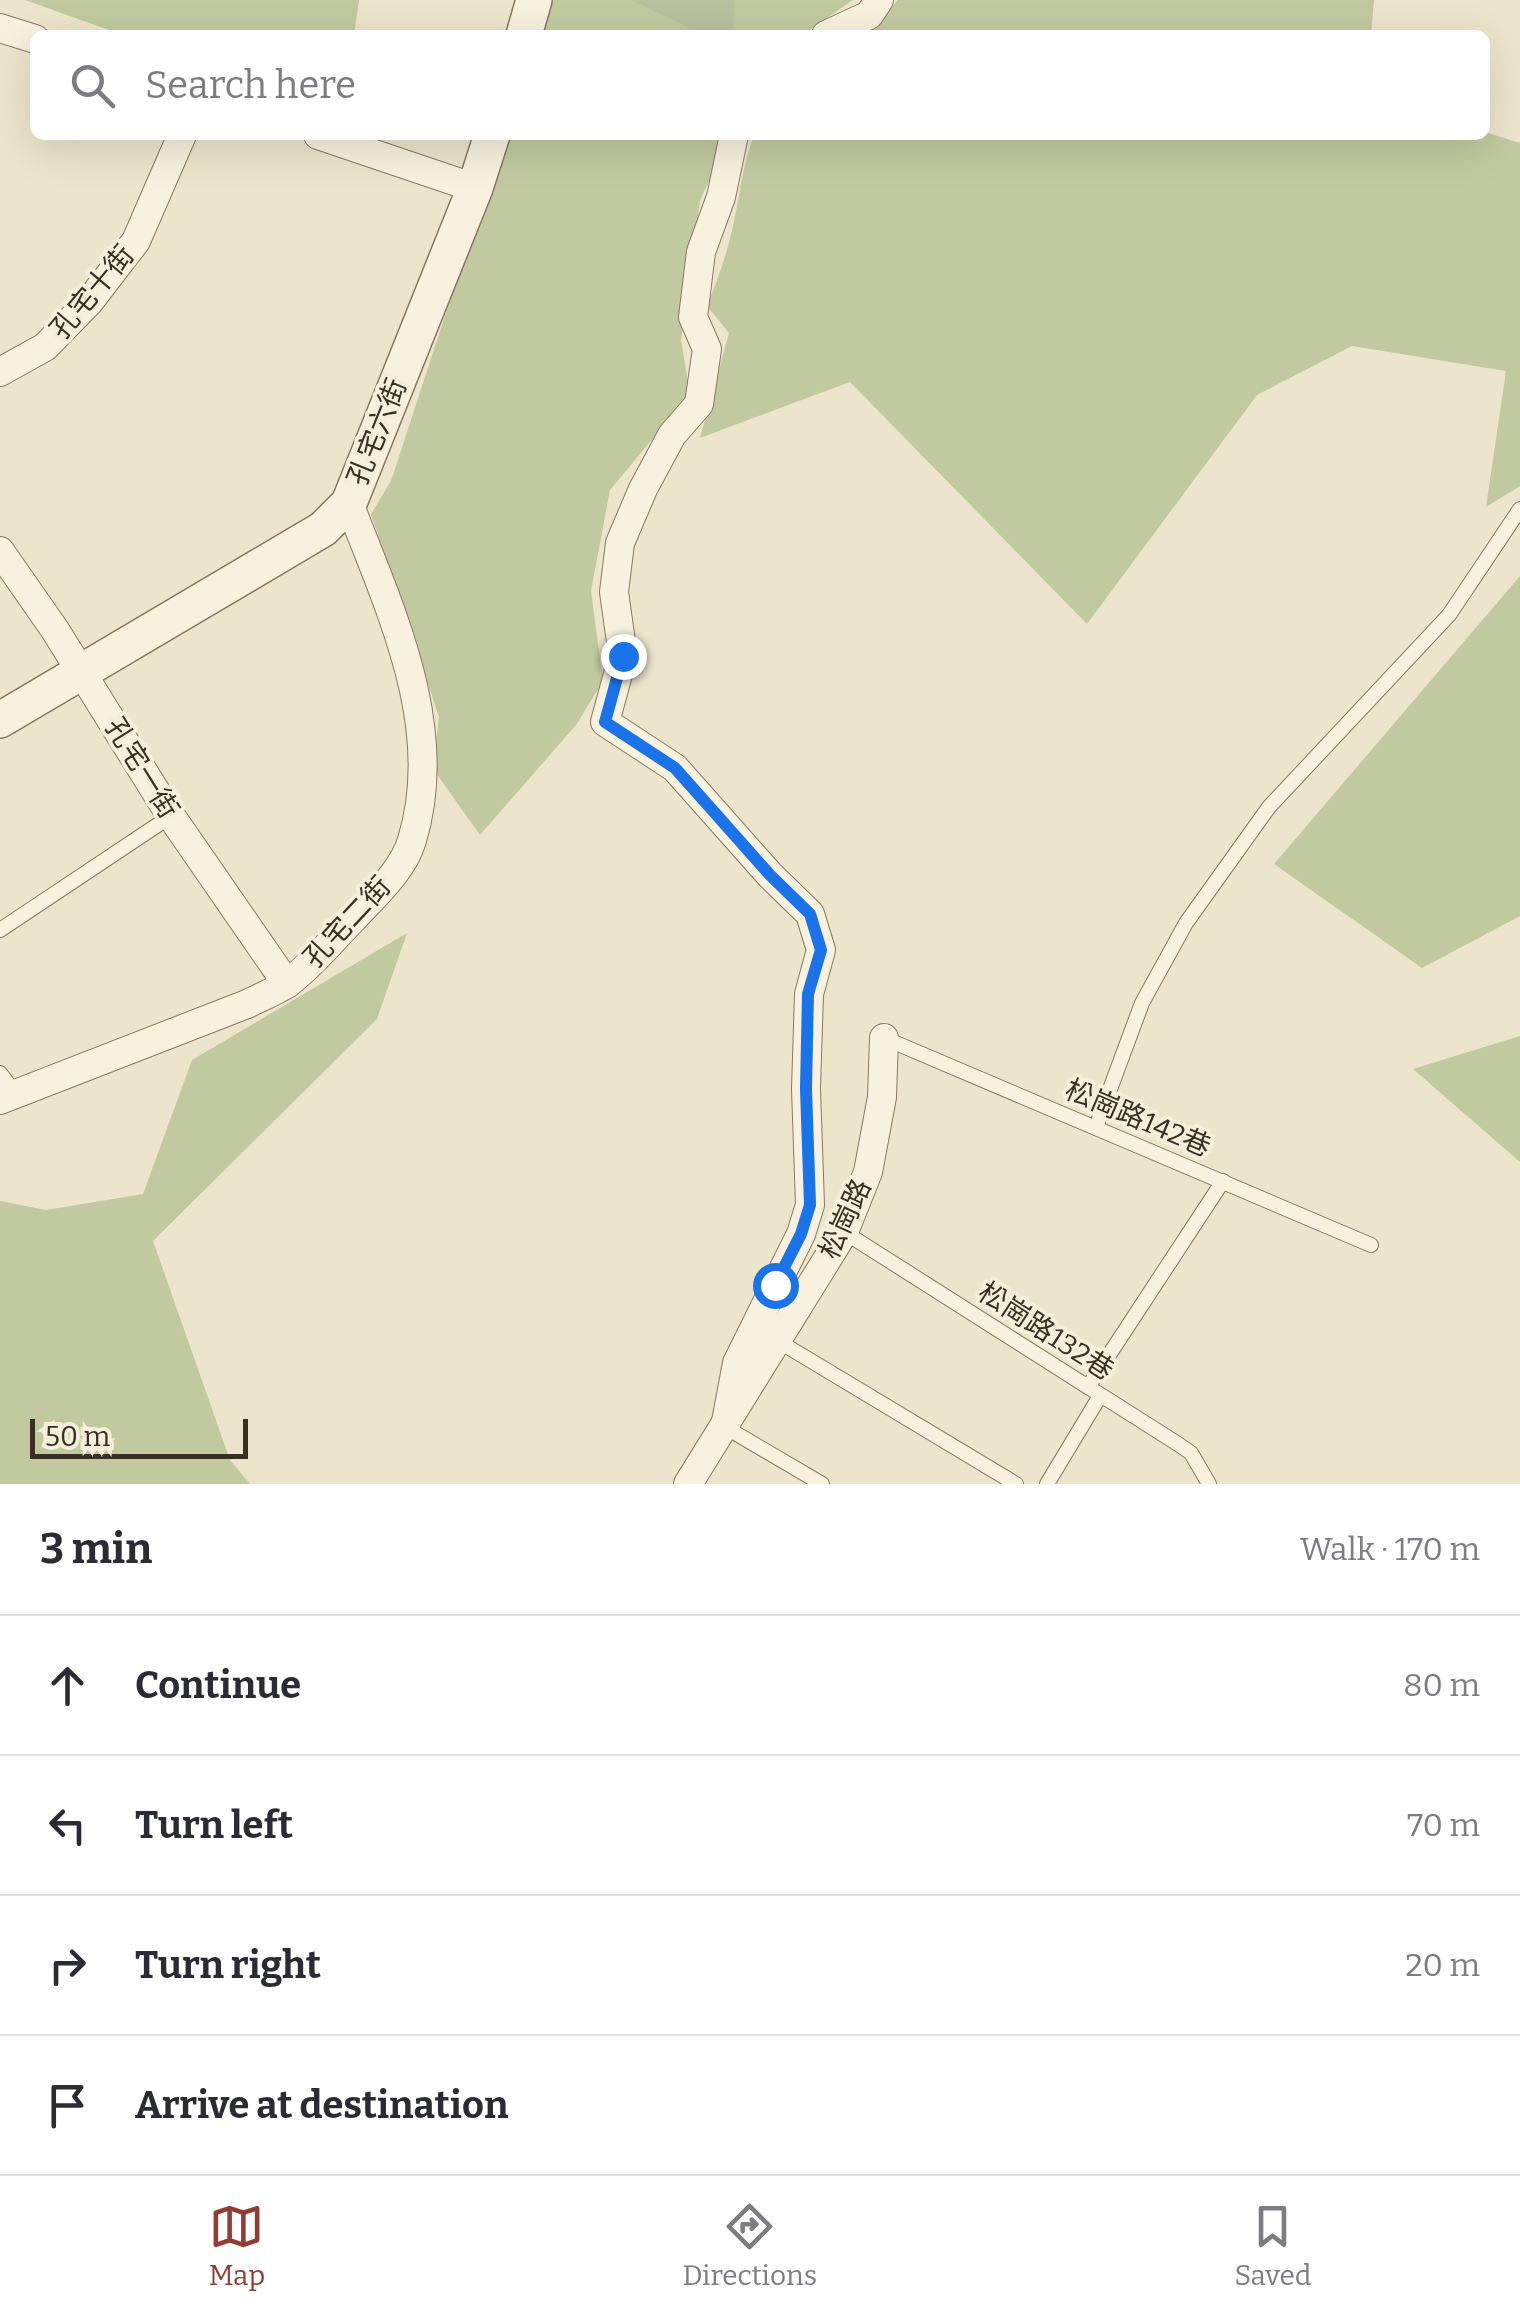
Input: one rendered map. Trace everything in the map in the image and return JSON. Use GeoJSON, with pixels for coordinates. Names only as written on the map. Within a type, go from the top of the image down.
{"type":"FeatureCollection","features":[{"type":"Feature","properties":{"kind":"street"},"geometry":{"type":"LineString","coordinates":[[525,30],[534,0]]}},
{"type":"Feature","properties":{"kind":"street"},"geometry":{"type":"LineString","coordinates":[[838,30],[870,16],[879,0]]}},
{"type":"Feature","properties":{"kind":"street"},"geometry":{"type":"LineString","coordinates":[[0,28],[30,37]]}},
{"type":"Feature","properties":{"kind":"street","name":"孔宅十街"},"geometry":{"type":"LineString","coordinates":[[0,372],[45,348],[136,241],[180,140]]}},
{"type":"Feature","properties":{"kind":"street"},"geometry":{"type":"LineString","coordinates":[[333,140],[475,188]]}},
{"type":"Feature","properties":{"kind":"street","name":"孔宅六街"},"geometry":{"type":"LineString","coordinates":[[0,720],[323,529],[349,503],[475,188],[490,140]]}},
{"type":"Feature","properties":{"kind":"street"},"geometry":{"type":"LineString","coordinates":[[725,1427],[737,1363],[801,1234],[810,1205],[808,994],[821,950],[810,914],[675,768],[605,722],[623,656],[614,592],[620,544],[643,488],[672,436],[699,404],[706,348],[692,317],[702,252],[733,140]]}},
{"type":"Feature","properties":{"kind":"street","name":"孔宅二街"},"geometry":{"type":"LineString","coordinates":[[5,1089],[248,1004],[287,984],[391,878],[412,842],[421,782],[419,707],[396,627],[349,503]]}},
{"type":"Feature","properties":{"kind":"street","name":"孔宅一街"},"geometry":{"type":"LineString","coordinates":[[0,551],[171,816],[287,984]]}},
{"type":"Feature","properties":{"kind":"street","name":"松崗路"},"geometry":{"type":"LineString","coordinates":[[688,1484],[844,1232],[868,1172],[882,1097],[884,1038]]}},
{"type":"Feature","properties":{"kind":"lane"},"geometry":{"type":"LineString","coordinates":[[1096,1127],[1142,1003],[1186,923],[1269,807],[1449,616],[1520,509]]}},
{"type":"Feature","properties":{"kind":"lane"},"geometry":{"type":"LineString","coordinates":[[0,930],[171,816]]}},
{"type":"Feature","properties":{"kind":"lane","name":"松崗路142巷"},"geometry":{"type":"LineString","coordinates":[[884,1038],[1371,1245]]}},
{"type":"Feature","properties":{"kind":"lane"},"geometry":{"type":"LineString","coordinates":[[1046,1484],[1094,1391],[1223,1181]]}},
{"type":"Feature","properties":{"kind":"lane","name":"松崗路132巷"},"geometry":{"type":"LineString","coordinates":[[844,1232],[1191,1453],[1209,1484]]}},
{"type":"Feature","properties":{"kind":"lane"},"geometry":{"type":"LineString","coordinates":[[778,1342],[1016,1484]]}},
{"type":"Feature","properties":{"kind":"lane"},"geometry":{"type":"LineString","coordinates":[[725,1427],[822,1484]]}},
{"type":"Feature","properties":{"kind":"green space"},"geometry":{"type":"Polygon","coordinates":[[[25,0],[359,0],[355,30],[109,30],[25,0]]]}},
{"type":"Feature","properties":{"kind":"green space"},"geometry":{"type":"Polygon","coordinates":[[[548,0],[853,0],[809,30],[539,30],[548,0]]]}},
{"type":"Feature","properties":{"kind":"green space"},"geometry":{"type":"Polygon","coordinates":[[[631,0],[734,0],[733,30],[690,30],[631,0]]]}},
{"type":"Feature","properties":{"kind":"green space"},"geometry":{"type":"Polygon","coordinates":[[[898,0],[1374,0],[1371,30],[871,30],[898,0]]]}},
{"type":"Feature","properties":{"kind":"green space"},"geometry":{"type":"Polygon","coordinates":[[[1490,134],[1520,143],[1520,486],[1486,507],[1506,371],[1352,346],[1257,395],[1087,624],[850,382],[700,438],[729,333],[707,306],[729,243],[752,140],[1490,140],[1490,134]]]}},
{"type":"Feature","properties":{"kind":"green space"},"geometry":{"type":"Polygon","coordinates":[[[502,140],[727,140],[700,201],[681,340],[690,394],[610,490],[591,591],[603,681],[576,725],[480,835],[433,769],[439,717],[371,514],[391,481],[502,140]]]}},
{"type":"Feature","properties":{"kind":"green space"},"geometry":{"type":"Polygon","coordinates":[[[1520,576],[1520,916],[1422,968],[1274,864],[1520,576]]]}},
{"type":"Feature","properties":{"kind":"green space"},"geometry":{"type":"Polygon","coordinates":[[[407,933],[377,1019],[153,1241],[230,1460],[250,1484],[0,1484],[0,1201],[46,1210],[143,1194],[192,1060],[407,933]]]}},
{"type":"Feature","properties":{"kind":"green space"},"geometry":{"type":"Polygon","coordinates":[[[1520,1036],[1520,1162],[1413,1069],[1520,1036]]]}},
{"type":"Feature","properties":{"kind":"route"},"geometry":{"type":"LineString","coordinates":[[623,656],[605,722],[675,768],[810,914],[821,950],[808,994],[810,1205],[801,1234],[775,1285]]}}]}
